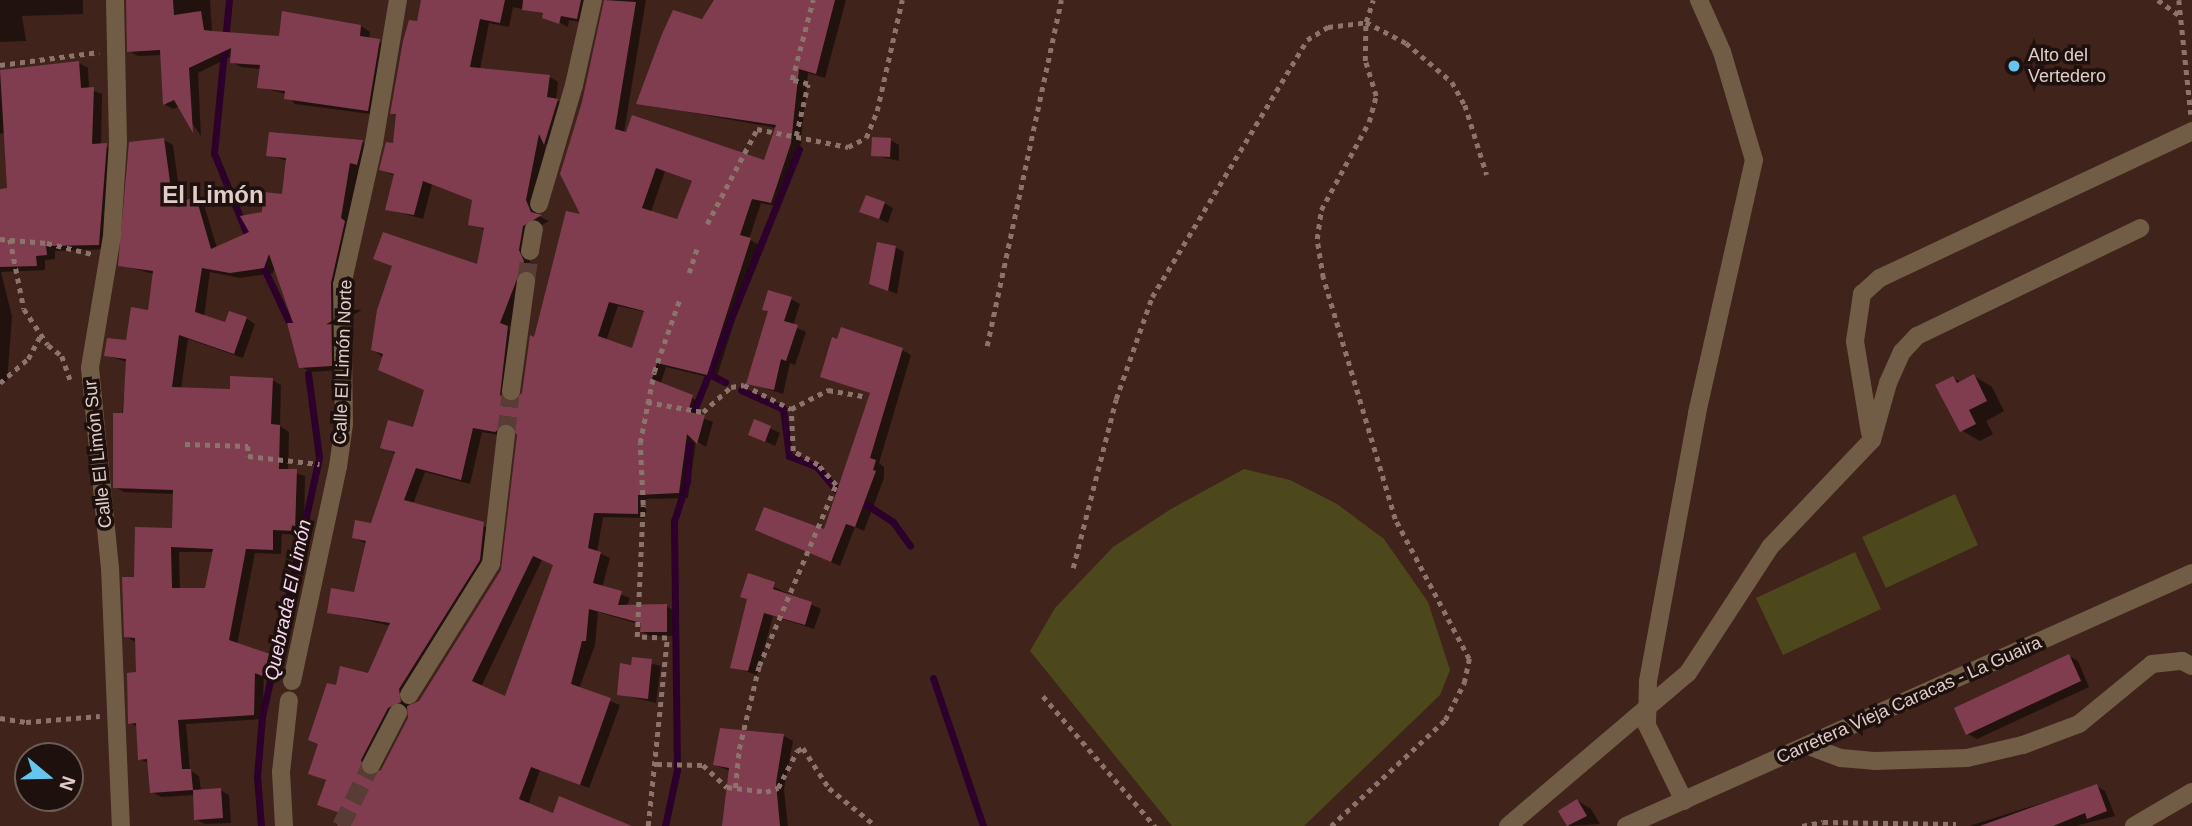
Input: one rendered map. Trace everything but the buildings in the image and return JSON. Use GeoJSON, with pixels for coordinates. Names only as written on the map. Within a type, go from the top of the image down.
{"type":"FeatureCollection","features":[{"type":"Feature","properties":{"kind":"street","name":"Calle El Limón Sur"},"geometry":{"type":"LineString","coordinates":[[116,0],[118,142],[108,258],[93,343],[91,405],[110,566],[121,826]]}},
{"type":"Feature","properties":{"kind":"street","name":"Calle El Limón Norte"},"geometry":{"type":"LineString","coordinates":[[292,681],[338,467],[344,424],[342,285],[374,143],[398,0]]}},
{"type":"Feature","properties":{"kind":"street"},"geometry":{"type":"LineString","coordinates":[[539,204],[574,85],[593,0]]}},
{"type":"Feature","properties":{"kind":"street"},"geometry":{"type":"LineString","coordinates":[[1684,801],[1667,773],[1645,714],[1674,528],[1754,160],[1723,52],[1699,0]]}},
{"type":"Feature","properties":{"kind":"street"},"geometry":{"type":"LineString","coordinates":[[1872,440],[1855,341],[1856,304],[1861,294],[1880,278],[2192,131]]}},
{"type":"Feature","properties":{"kind":"street"},"geometry":{"type":"LineString","coordinates":[[1508,826],[1645,714],[1688,673],[1715,637],[1770,547],[1872,440],[1888,383],[1902,352],[1917,336],[2140,228]]}},
{"type":"Feature","properties":{"kind":"street"},"geometry":{"type":"LineString","coordinates":[[530,251],[534,229]]}},
{"type":"Feature","properties":{"kind":"street"},"geometry":{"type":"LineString","coordinates":[[511,391],[526,281]]}},
{"type":"Feature","properties":{"kind":"street"},"geometry":{"type":"LineString","coordinates":[[409,695],[491,564],[506,434]]}},
{"type":"Feature","properties":{"kind":"street","name":"Carretera Vieja Caracas - La Guaira"},"geometry":{"type":"LineString","coordinates":[[1626,826],[2192,573]]}},
{"type":"Feature","properties":{"kind":"street"},"geometry":{"type":"LineString","coordinates":[[1809,746],[1841,758],[1874,761],[1967,758],[2023,745],[2079,724],[2152,664],[2182,661],[2192,666]]}},
{"type":"Feature","properties":{"kind":"street"},"geometry":{"type":"LineString","coordinates":[[284,826],[281,772],[289,700]]}},
{"type":"Feature","properties":{"kind":"street"},"geometry":{"type":"LineString","coordinates":[[371,765],[398,713]]}},
{"type":"Feature","properties":{"kind":"street"},"geometry":{"type":"LineString","coordinates":[[2134,826],[2192,792]]}},
{"type":"Feature","properties":{"kind":"path"},"geometry":{"type":"LineString","coordinates":[[796,136],[808,84],[792,80],[813,0]]}},
{"type":"Feature","properties":{"kind":"path"},"geometry":{"type":"LineString","coordinates":[[707,224],[757,129],[848,147],[866,138],[877,111],[902,0]]}},
{"type":"Feature","properties":{"kind":"path"},"geometry":{"type":"LineString","coordinates":[[987,346],[1061,0]]}},
{"type":"Feature","properties":{"kind":"path"},"geometry":{"type":"LineString","coordinates":[[1331,826],[1445,720],[1464,683],[1469,659],[1395,519],[1323,278],[1317,239],[1321,210],[1369,122],[1376,96],[1365,61],[1366,22],[1373,0]]}},
{"type":"Feature","properties":{"kind":"path"},"geometry":{"type":"LineString","coordinates":[[2158,0],[2181,16]]}},
{"type":"Feature","properties":{"kind":"path"},"geometry":{"type":"LineString","coordinates":[[2179,0],[2192,122]]}},
{"type":"Feature","properties":{"kind":"path"},"geometry":{"type":"LineString","coordinates":[[1073,568],[1116,399],[1152,297],[1307,40],[1328,27],[1366,22],[1406,43],[1452,82],[1465,105],[1487,175]]}},
{"type":"Feature","properties":{"kind":"path"},"geometry":{"type":"LineString","coordinates":[[0,65],[117,50]]}},
{"type":"Feature","properties":{"kind":"path"},"geometry":{"type":"LineString","coordinates":[[0,239],[47,243],[108,258]]}},
{"type":"Feature","properties":{"kind":"path"},"geometry":{"type":"LineString","coordinates":[[10,239],[24,309],[41,335],[62,356],[76,392],[91,405]]}},
{"type":"Feature","properties":{"kind":"path"},"geometry":{"type":"LineString","coordinates":[[689,273],[697,249]]}},
{"type":"Feature","properties":{"kind":"path"},"geometry":{"type":"LineString","coordinates":[[649,826],[667,638],[637,637],[643,505],[640,443],[647,402],[680,298]]}},
{"type":"Feature","properties":{"kind":"path"},"geometry":{"type":"LineString","coordinates":[[0,383],[28,359],[41,335]]}},
{"type":"Feature","properties":{"kind":"path"},"geometry":{"type":"LineString","coordinates":[[647,402],[703,412],[731,387],[744,385],[791,409]]}},
{"type":"Feature","properties":{"kind":"path"},"geometry":{"type":"LineString","coordinates":[[791,409],[828,390],[862,396]]}},
{"type":"Feature","properties":{"kind":"path"},"geometry":{"type":"LineString","coordinates":[[735,788],[739,749],[759,666],[836,485],[818,465],[793,451],[791,409]]}},
{"type":"Feature","properties":{"kind":"path"},"geometry":{"type":"LineString","coordinates":[[185,444],[248,446],[248,456],[311,463]]}},
{"type":"Feature","properties":{"kind":"path"},"geometry":{"type":"LineString","coordinates":[[1043,696],[1155,826]]}},
{"type":"Feature","properties":{"kind":"path"},"geometry":{"type":"LineString","coordinates":[[0,718],[26,722],[116,715]]}},
{"type":"Feature","properties":{"kind":"path"},"geometry":{"type":"LineString","coordinates":[[657,764],[703,765],[719,781],[735,788],[766,792],[778,788],[797,751],[803,748],[822,780],[876,826]]}},
{"type":"Feature","properties":{"kind":"path"},"geometry":{"type":"LineString","coordinates":[[1802,826],[1823,822],[1956,824]]}},
{"type":"Feature","properties":{"kind":"shaded area"},"geometry":{"type":"Polygon","coordinates":[[[1244,469],[1290,480],[1337,504],[1384,539],[1428,602],[1450,670],[1440,695],[1304,826],[1172,826],[1030,651],[1055,608],[1113,547],[1171,509],[1244,469]]]}},
{"type":"Feature","properties":{"kind":"shaded area"},"geometry":{"type":"Polygon","coordinates":[[[1955,494],[1978,545],[1886,588],[1862,537],[1955,494]]]}},
{"type":"Feature","properties":{"kind":"shaded area"},"geometry":{"type":"Polygon","coordinates":[[[1855,552],[1881,609],[1783,655],[1756,598],[1855,552]]]}},
{"type":"Feature","properties":{"kind":"waterway","name":"Quebrada El Limón"},"geometry":{"type":"LineString","coordinates":[[229,0],[214,153],[249,239]]}},
{"type":"Feature","properties":{"kind":"waterway"},"geometry":{"type":"LineString","coordinates":[[695,408],[799,149]]}},
{"type":"Feature","properties":{"kind":"waterway","name":"Quebrada El Limón"},"geometry":{"type":"LineString","coordinates":[[261,262],[289,322]]}},
{"type":"Feature","properties":{"kind":"waterway","name":"Quebrada El Limón"},"geometry":{"type":"LineString","coordinates":[[261,826],[257,776],[262,717],[319,457],[308,374]]}},
{"type":"Feature","properties":{"kind":"waterway"},"geometry":{"type":"LineString","coordinates":[[709,374],[725,382]]}},
{"type":"Feature","properties":{"kind":"waterway"},"geometry":{"type":"LineString","coordinates":[[741,390],[783,409],[789,456],[817,467],[837,491]]}},
{"type":"Feature","properties":{"kind":"waterway"},"geometry":{"type":"LineString","coordinates":[[665,826],[677,770],[674,521],[687,481],[689,445]]}},
{"type":"Feature","properties":{"kind":"waterway"},"geometry":{"type":"LineString","coordinates":[[867,505],[893,522],[910,545]]}},
{"type":"Feature","properties":{"kind":"waterway"},"geometry":{"type":"LineString","coordinates":[[933,678],[983,826]]}},
{"type":"Feature","properties":{"kind":"tunnel"},"geometry":{"type":"LineString","coordinates":[[526,281],[530,251]]}},
{"type":"Feature","properties":{"kind":"tunnel"},"geometry":{"type":"LineString","coordinates":[[506,434],[511,391]]}},
{"type":"Feature","properties":{"kind":"tunnel"},"geometry":{"type":"LineString","coordinates":[[341,826],[371,765]]}},
{"type":"Feature","properties":{"kind":"place","name":"Alto del Vertedero"},"geometry":{"type":"Point","coordinates":[2014,66]}},
{"type":"Feature","properties":{"kind":"district","name":"El Limón"},"geometry":{"type":"Point","coordinates":[213,195]}}]}
